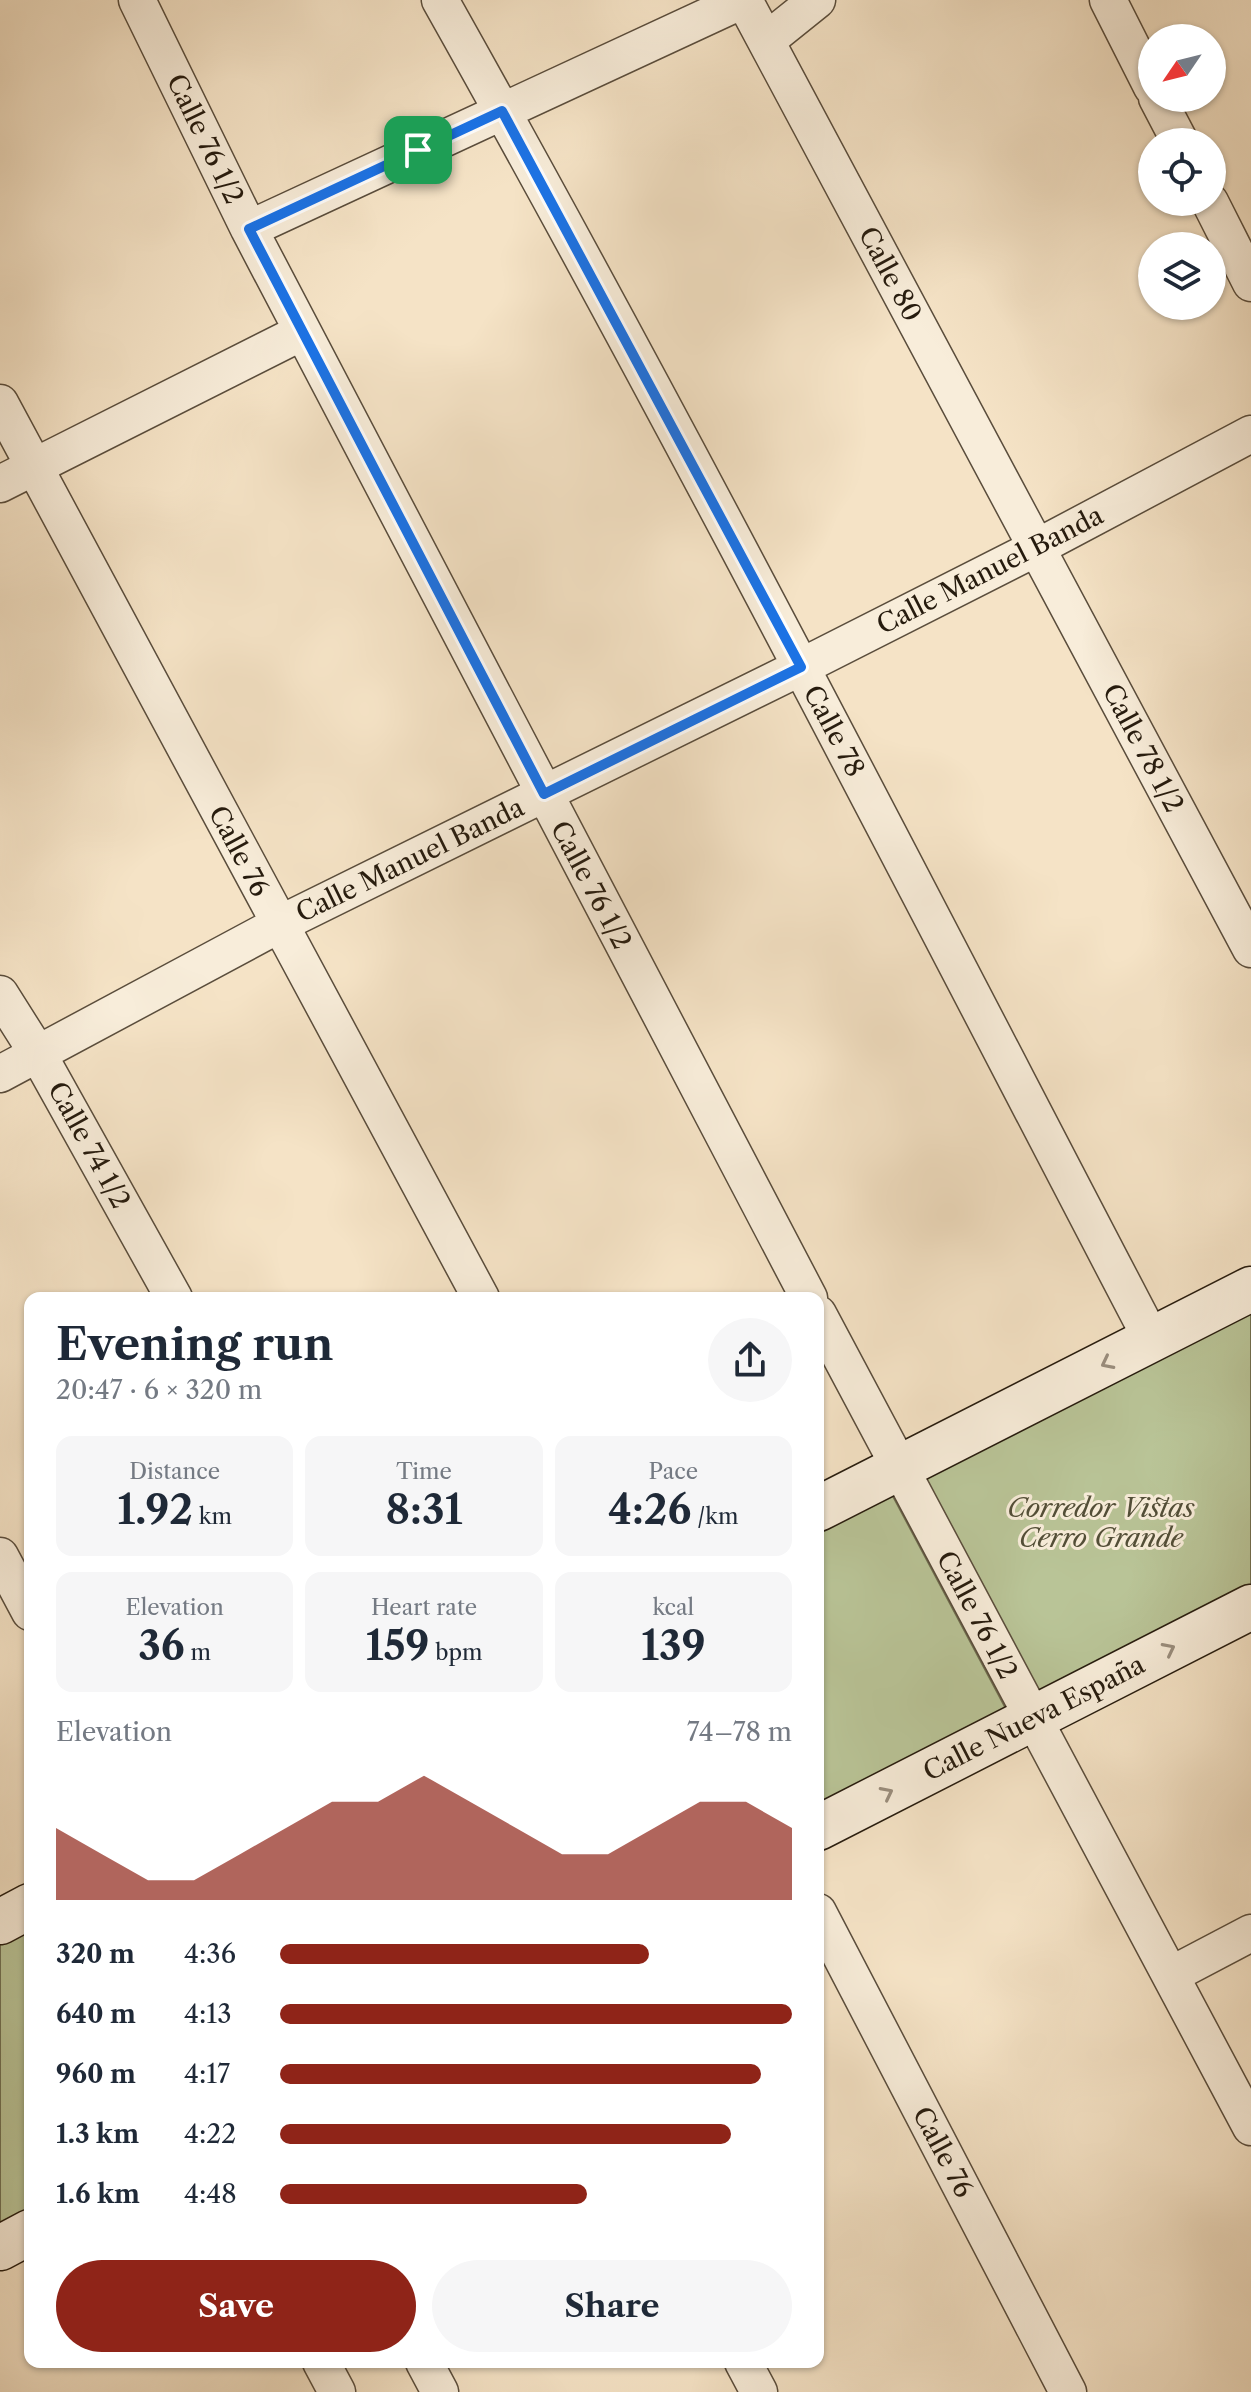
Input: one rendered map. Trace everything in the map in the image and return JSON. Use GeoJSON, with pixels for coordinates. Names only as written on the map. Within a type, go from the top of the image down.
{"type":"FeatureCollection","features":[{"type":"Feature","properties":{"kind":"street","name":"Calle 76 1/2"},"geometry":{"type":"LineString","coordinates":[[137,0],[302,332],[806,1292]]}},
{"type":"Feature","properties":{"kind":"street","name":"Calle 78"},"geometry":{"type":"LineString","coordinates":[[440,0],[801,667],[1152,1340]]}},
{"type":"Feature","properties":{"kind":"street"},"geometry":{"type":"LineString","coordinates":[[249,229],[743,0]]}},
{"type":"Feature","properties":{"kind":"street","name":"Calle 80"},"geometry":{"type":"LineString","coordinates":[[743,0],[1036,548]]}},
{"type":"Feature","properties":{"kind":"street"},"geometry":{"type":"LineString","coordinates":[[766,41],[817,0]]}},
{"type":"Feature","properties":{"kind":"street"},"geometry":{"type":"LineString","coordinates":[[1108,0],[1138,59]]}},
{"type":"Feature","properties":{"kind":"street"},"geometry":{"type":"LineString","coordinates":[[1217,216],[1251,283]]}},
{"type":"Feature","properties":{"kind":"street"},"geometry":{"type":"LineString","coordinates":[[0,484],[302,332]]}},
{"type":"Feature","properties":{"kind":"street","name":"Calle 76"},"geometry":{"type":"LineString","coordinates":[[0,403],[478,1292]]}},
{"type":"Feature","properties":{"kind":"street","name":"Calle Manuel Banda"},"geometry":{"type":"LineString","coordinates":[[0,1074],[278,925],[801,667],[1251,434]]}},
{"type":"Feature","properties":{"kind":"street","name":"Calle 78 1/2"},"geometry":{"type":"LineString","coordinates":[[1036,548],[1251,949]]}},
{"type":"Feature","properties":{"kind":"street","name":"Calle 74 1/2"},"geometry":{"type":"LineString","coordinates":[[0,994],[38,1054],[171,1292]]}},
{"type":"Feature","properties":{"kind":"street"},"geometry":{"type":"LineString","coordinates":[[824,1506],[1251,1289]]}},
{"type":"Feature","properties":{"kind":"street","name":"Calle 76 1/2"},"geometry":{"type":"LineString","coordinates":[[824,1325],[1251,2127]]}},
{"type":"Feature","properties":{"kind":"street"},"geometry":{"type":"LineString","coordinates":[[0,1556],[24,1601]]}},
{"type":"Feature","properties":{"kind":"street","name":"Calle Nueva España"},"geometry":{"type":"LineString","coordinates":[[824,1825],[1251,1607]]}},
{"type":"Feature","properties":{"kind":"street"},"geometry":{"type":"LineString","coordinates":[[0,1922],[24,1909]]}},
{"type":"Feature","properties":{"kind":"street","name":"Calle 76"},"geometry":{"type":"LineString","coordinates":[[824,1924],[1068,2392]]}},
{"type":"Feature","properties":{"kind":"street"},"geometry":{"type":"LineString","coordinates":[[1171,1975],[1251,1933]]}},
{"type":"Feature","properties":{"kind":"street"},"geometry":{"type":"LineString","coordinates":[[0,2248],[24,2235]]}},
{"type":"Feature","properties":{"kind":"street"},"geometry":{"type":"LineString","coordinates":[[324,2368],[337,2392]]}},
{"type":"Feature","properties":{"kind":"street"},"geometry":{"type":"LineString","coordinates":[[427,2368],[440,2392]]}},
{"type":"Feature","properties":{"kind":"street"},"geometry":{"type":"LineString","coordinates":[[746,2368],[759,2392]]}},
{"type":"Feature","properties":{"kind":"green space","name":"Corredor Vistas Cerro Grande"},"geometry":{"type":"Polygon","coordinates":[[[1251,1304],[1251,1589],[1037,1705],[913,1473],[1251,1304]]]}},
{"type":"Feature","properties":{"kind":"green space","name":"Corredor Vistas Cerro Grande"},"geometry":{"type":"Polygon","coordinates":[[[886,1483],[1012,1720],[824,1818],[824,1514],[886,1483]]]}},
{"type":"Feature","properties":{"kind":"green space"},"geometry":{"type":"Polygon","coordinates":[[[24,1914],[24,2223],[0,2236],[0,1927],[24,1914]]]}},
{"type":"Feature","properties":{"kind":"route"},"geometry":{"type":"LineString","coordinates":[[502,111],[801,667],[544,794],[249,229],[418,150],[502,111]]}}]}
